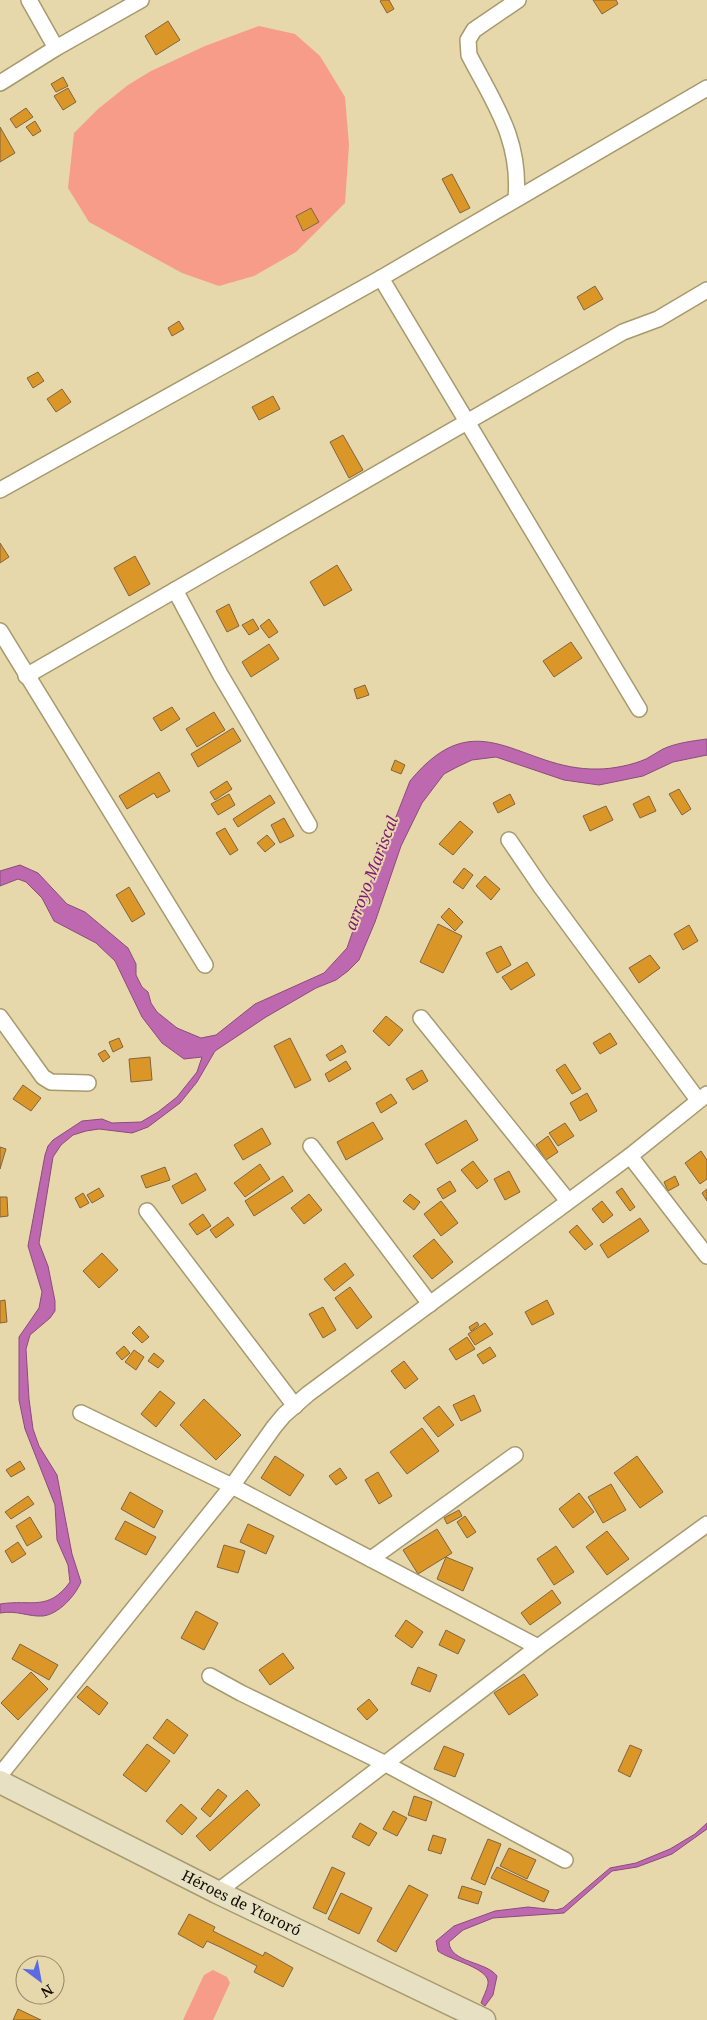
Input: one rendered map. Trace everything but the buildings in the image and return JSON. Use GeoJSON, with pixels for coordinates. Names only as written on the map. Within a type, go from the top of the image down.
{"type":"FeatureCollection","features":[{"type":"Feature","properties":{"kind":"main road","name":"Héroes de Ytororó"},"geometry":{"type":"LineString","coordinates":[[0,1782],[217,1892],[484,2020]]}},
{"type":"Feature","properties":{"kind":"street"},"geometry":{"type":"LineString","coordinates":[[30,0],[56,48]]}},
{"type":"Feature","properties":{"kind":"street"},"geometry":{"type":"LineString","coordinates":[[0,83],[56,48],[141,0]]}},
{"type":"Feature","properties":{"kind":"street"},"geometry":{"type":"LineString","coordinates":[[516,199],[517,166],[512,143],[468,55],[468,40],[474,30],[518,0]]}},
{"type":"Feature","properties":{"kind":"street"},"geometry":{"type":"LineString","coordinates":[[0,490],[381,278],[707,88]]}},
{"type":"Feature","properties":{"kind":"street"},"geometry":{"type":"LineString","coordinates":[[381,278],[639,709]]}},
{"type":"Feature","properties":{"kind":"street"},"geometry":{"type":"LineString","coordinates":[[26,676],[623,332],[658,319],[707,290]]}},
{"type":"Feature","properties":{"kind":"street"},"geometry":{"type":"LineString","coordinates":[[175,590],[220,674],[308,825]]}},
{"type":"Feature","properties":{"kind":"street"},"geometry":{"type":"LineString","coordinates":[[0,631],[205,965]]}},
{"type":"Feature","properties":{"kind":"street"},"geometry":{"type":"LineString","coordinates":[[0,1775],[232,1486],[274,1428],[295,1406],[630,1156],[703,1097],[541,887],[509,840]]}},
{"type":"Feature","properties":{"kind":"street"},"geometry":{"type":"LineString","coordinates":[[0,1017],[43,1077],[51,1082],[88,1083]]}},
{"type":"Feature","properties":{"kind":"street"},"geometry":{"type":"LineString","coordinates":[[422,1018],[568,1201]]}},
{"type":"Feature","properties":{"kind":"street"},"geometry":{"type":"LineString","coordinates":[[311,1146],[430,1304]]}},
{"type":"Feature","properties":{"kind":"street"},"geometry":{"type":"LineString","coordinates":[[630,1156],[707,1256]]}},
{"type":"Feature","properties":{"kind":"street"},"geometry":{"type":"LineString","coordinates":[[147,1211],[295,1406]]}},
{"type":"Feature","properties":{"kind":"street"},"geometry":{"type":"LineString","coordinates":[[81,1413],[232,1486],[538,1647]]}},
{"type":"Feature","properties":{"kind":"street"},"geometry":{"type":"LineString","coordinates":[[371,1558],[515,1455]]}},
{"type":"Feature","properties":{"kind":"street"},"geometry":{"type":"LineString","coordinates":[[217,1892],[538,1647],[707,1524]]}},
{"type":"Feature","properties":{"kind":"street"},"geometry":{"type":"LineString","coordinates":[[210,1676],[386,1764],[565,1860]]}},
{"type":"Feature","properties":{"kind":"shaded area"},"geometry":{"type":"Polygon","coordinates":[[[259,26],[295,34],[320,56],[345,97],[349,145],[345,203],[296,252],[254,276],[219,286],[182,273],[89,222],[68,188],[74,133],[98,109],[128,85],[151,71],[205,46],[259,26]]]}},
{"type":"Feature","properties":{"kind":"shaded area"},"geometry":{"type":"Polygon","coordinates":[[[707,739],[707,755],[673,762],[643,776],[599,785],[564,780],[496,757],[472,760],[444,774],[422,803],[401,846],[375,922],[359,960],[348,971],[336,980],[316,988],[266,1017],[215,1051],[197,1082],[180,1103],[148,1127],[132,1133],[99,1129],[86,1131],[73,1135],[61,1145],[53,1157],[39,1243],[48,1266],[55,1301],[55,1311],[50,1318],[30,1335],[26,1349],[33,1429],[39,1446],[57,1475],[72,1554],[81,1582],[66,1604],[49,1615],[0,1613],[0,1604],[47,1601],[62,1591],[70,1582],[68,1565],[57,1540],[55,1505],[25,1429],[19,1400],[19,1337],[39,1308],[42,1292],[28,1246],[48,1146],[53,1140],[82,1121],[102,1119],[112,1123],[141,1122],[177,1097],[197,1072],[202,1057],[184,1059],[162,1043],[142,1017],[115,961],[96,943],[54,921],[42,898],[26,882],[18,879],[0,886],[0,871],[20,865],[38,873],[67,904],[85,912],[128,948],[136,964],[136,975],[142,987],[148,992],[151,1003],[157,1012],[177,1028],[201,1038],[216,1035],[255,1004],[324,973],[347,948],[365,896],[410,781],[434,757],[457,744],[479,741],[500,745],[570,767],[604,769],[641,761],[673,745],[707,739]]]}},
{"type":"Feature","properties":{"kind":"shaded area"},"geometry":{"type":"Polygon","coordinates":[[[707,1823],[707,1829],[672,1854],[637,1867],[612,1871],[564,1913],[493,1918],[463,1930],[449,1942],[451,1949],[455,1954],[485,1967],[497,1976],[493,1995],[485,2006],[481,2003],[488,1984],[487,1978],[483,1973],[438,1951],[436,1941],[454,1926],[495,1911],[528,1907],[556,1910],[563,1908],[610,1868],[636,1863],[670,1849],[695,1834],[707,1823]]]}},
{"type":"Feature","properties":{"kind":"shaded area"},"geometry":{"type":"Polygon","coordinates":[[[213,1970],[227,1977],[230,1983],[213,2020],[183,2020],[204,1975],[213,1970]]]}},
{"type":"Feature","properties":{"kind":"water label","name":"arroyo Mariscal"},"geometry":{"type":"Point","coordinates":[371,873]}}]}
